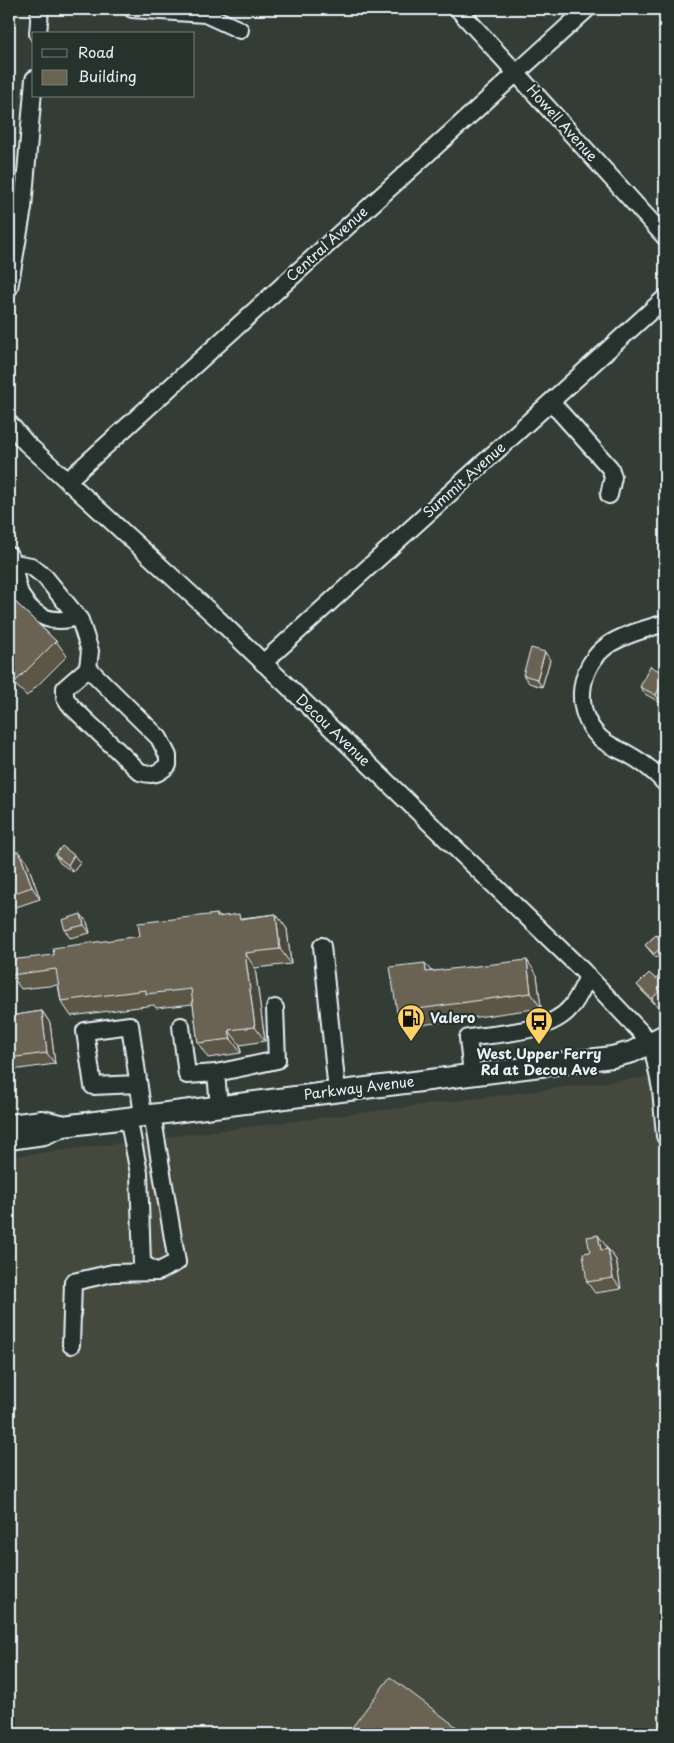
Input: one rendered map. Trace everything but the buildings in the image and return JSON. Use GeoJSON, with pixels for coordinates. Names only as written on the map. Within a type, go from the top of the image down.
{"type":"FeatureCollection","features":[{"type":"Feature","properties":{"kind":"main road","name":"Parkway Avenue"},"geometry":{"type":"LineString","coordinates":[[9,1139],[44,1134],[63,1126],[612,1057],[659,1040]]}},
{"type":"Feature","properties":{"kind":"main road","name":"Parkway Avenue"},"geometry":{"type":"LineString","coordinates":[[9,1125],[42,1121],[63,1126]]}},
{"type":"Feature","properties":{"kind":"street"},"geometry":{"type":"LineString","coordinates":[[38,32],[40,9]]}},
{"type":"Feature","properties":{"kind":"street"},"geometry":{"type":"LineString","coordinates":[[132,9],[205,14],[240,30]]}},
{"type":"Feature","properties":{"kind":"street","name":"Howell Avenue"},"geometry":{"type":"LineString","coordinates":[[458,9],[665,237]]}},
{"type":"Feature","properties":{"kind":"street","name":"Central Avenue"},"geometry":{"type":"LineString","coordinates":[[67,481],[587,9]]}},
{"type":"Feature","properties":{"kind":"street"},"geometry":{"type":"LineString","coordinates":[[9,288],[23,208],[32,98]]}},
{"type":"Feature","properties":{"kind":"street","name":"Summit Avenue"},"geometry":{"type":"LineString","coordinates":[[263,663],[665,298]]}},
{"type":"Feature","properties":{"kind":"street"},"geometry":{"type":"LineString","coordinates":[[551,402],[610,468],[613,477],[609,495]]}},
{"type":"Feature","properties":{"kind":"street","name":"Decou Avenue"},"geometry":{"type":"LineString","coordinates":[[11,432],[67,481],[263,663],[588,977],[659,1040]]}},
{"type":"Feature","properties":{"kind":"street"},"geometry":{"type":"LineString","coordinates":[[11,559],[22,599],[38,614],[50,620],[63,621],[77,617]]}},
{"type":"Feature","properties":{"kind":"street"},"geometry":{"type":"LineString","coordinates":[[11,559],[31,566],[46,577],[77,617],[90,651],[88,668],[65,688],[65,698],[68,703],[140,772],[151,775],[160,772],[168,765],[168,756],[162,743],[88,668]]}},
{"type":"Feature","properties":{"kind":"street"},"geometry":{"type":"LineString","coordinates":[[665,623],[623,638],[600,651],[585,674],[582,695],[585,715],[600,738],[610,746],[642,763],[665,783]]}},
{"type":"Feature","properties":{"kind":"street"},"geometry":{"type":"LineString","coordinates":[[322,946],[337,1091]]}},
{"type":"Feature","properties":{"kind":"street"},"geometry":{"type":"LineString","coordinates":[[472,1074],[468,1038],[537,1028],[550,1022],[571,1008],[588,977]]}},
{"type":"Feature","properties":{"kind":"street"},"geometry":{"type":"LineString","coordinates":[[181,1026],[187,1075],[216,1073],[276,1060],[275,1008]]}},
{"type":"Feature","properties":{"kind":"street"},"geometry":{"type":"LineString","coordinates":[[659,1040],[665,1136]]}},
{"type":"Feature","properties":{"kind":"street"},"geometry":{"type":"LineString","coordinates":[[216,1073],[219,1106]]}},
{"type":"Feature","properties":{"kind":"street"},"geometry":{"type":"LineString","coordinates":[[71,1345],[73,1282],[112,1273],[158,1272],[177,1262],[141,1116],[137,1084]]}},
{"type":"Feature","properties":{"kind":"street"},"geometry":{"type":"LineString","coordinates":[[141,1116],[139,1173],[142,1264],[158,1272]]}},
{"type":"Feature","properties":{"kind":"shaded area"},"geometry":{"type":"Polygon","coordinates":[[[665,1066],[665,1734],[9,1734],[9,1157],[648,1077],[665,1066]]]}},
{"type":"Feature","properties":{"kind":"place","name":"Valero"},"geometry":{"type":"Point","coordinates":[411,1042]}},
{"type":"Feature","properties":{"kind":"place","name":"West Upper Ferry Rd at Decou Ave"},"geometry":{"type":"Point","coordinates":[539,1045]}}]}
